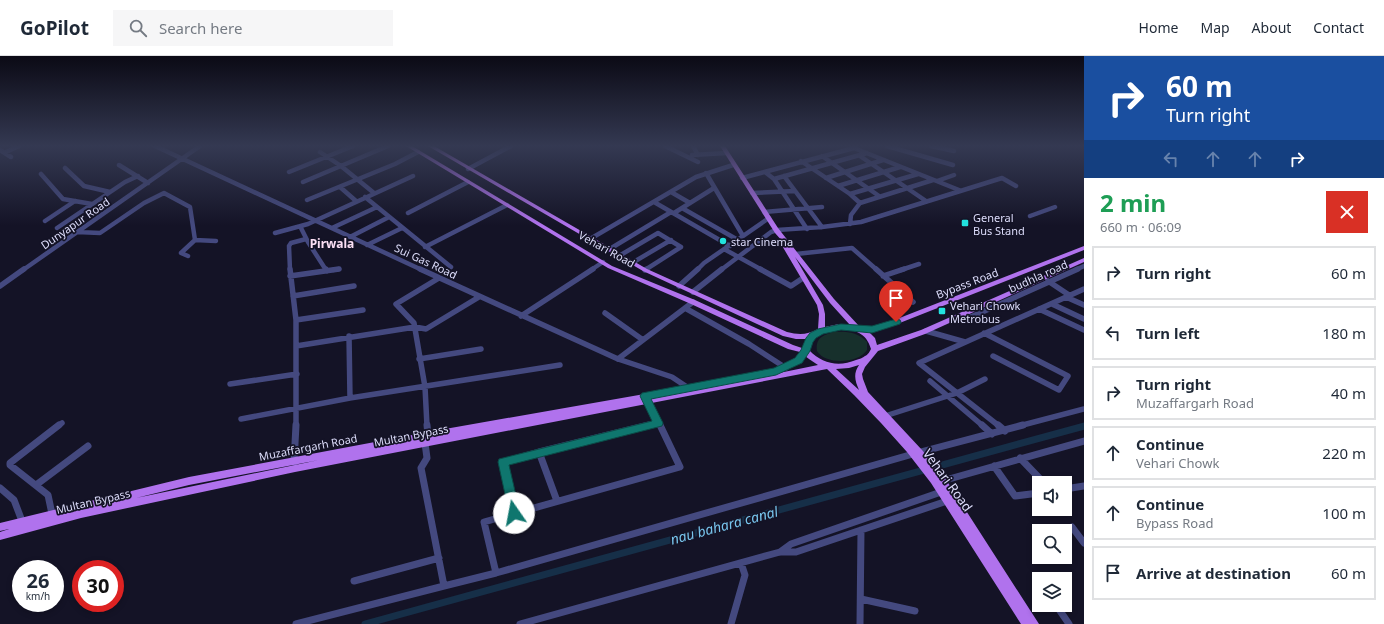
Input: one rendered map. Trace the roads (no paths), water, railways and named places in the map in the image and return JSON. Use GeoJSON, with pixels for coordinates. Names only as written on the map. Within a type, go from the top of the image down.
{"type":"FeatureCollection","features":[{"type":"Feature","properties":{"kind":"main road","name":"Vehari Road"},"geometry":{"type":"LineString","coordinates":[[452,173],[603,262],[634,278],[693,302],[792,347],[805,351]]}},
{"type":"Feature","properties":{"kind":"main road","name":"Vehari Road"},"geometry":{"type":"LineString","coordinates":[[474,173],[645,270],[785,334],[804,338],[813,335]]}},
{"type":"Feature","properties":{"kind":"main road"},"geometry":{"type":"LineString","coordinates":[[738,173],[777,230],[832,301],[857,328],[871,337],[875,349]]}},
{"type":"Feature","properties":{"kind":"main road"},"geometry":{"type":"LineString","coordinates":[[777,230],[803,278],[816,296],[820,305],[822,314],[821,331]]}},
{"type":"Feature","properties":{"kind":"main road","name":"Bypass Road"},"geometry":{"type":"LineString","coordinates":[[857,328],[872,329],[885,326],[1084,248]]}},
{"type":"Feature","properties":{"kind":"main road"},"geometry":{"type":"LineString","coordinates":[[857,328],[841,327],[821,331],[813,335],[806,346],[805,351],[810,358],[818,363],[828,366],[848,366],[865,359],[875,349],[926,331],[1046,280],[1084,260]]}},
{"type":"Feature","properties":{"kind":"main road","name":"Muzaffargarh Road"},"geometry":{"type":"LineString","coordinates":[[0,527],[189,481],[428,435],[646,399],[776,371],[786,368],[798,360],[805,351]]}},
{"type":"Feature","properties":{"kind":"main road","name":"Vehari Road"},"geometry":{"type":"LineString","coordinates":[[865,359],[859,371],[860,386],[865,394],[939,480],[1027,624]]}},
{"type":"Feature","properties":{"kind":"main road","name":"Vehari Road"},"geometry":{"type":"LineString","coordinates":[[828,366],[853,388],[918,456]]}},
{"type":"Feature","properties":{"kind":"main road","name":"Multan Bypass"},"geometry":{"type":"LineString","coordinates":[[0,536],[87,514],[274,472],[646,399],[828,366]]}},
{"type":"Feature","properties":{"kind":"main road","name":"Vehari Road"},"geometry":{"type":"LineString","coordinates":[[951,500],[1034,624]]}},
{"type":"Feature","properties":{"kind":"street"},"geometry":{"type":"LineString","coordinates":[[70,173],[80,185],[85,188],[110,192]]}},
{"type":"Feature","properties":{"kind":"street"},"geometry":{"type":"LineString","coordinates":[[132,173],[148,183]]}},
{"type":"Feature","properties":{"kind":"street","name":"Dunyapur Road"},"geometry":{"type":"LineString","coordinates":[[0,286],[163,173]]}},
{"type":"Feature","properties":{"kind":"street","name":"Sui Gas Road"},"geometry":{"type":"LineString","coordinates":[[211,173],[479,297],[618,359],[672,377],[690,389]]}},
{"type":"Feature","properties":{"kind":"street"},"geometry":{"type":"LineString","coordinates":[[304,182],[326,173]]}},
{"type":"Feature","properties":{"kind":"street"},"geometry":{"type":"LineString","coordinates":[[349,173],[374,193]]}},
{"type":"Feature","properties":{"kind":"street"},"geometry":{"type":"LineString","coordinates":[[307,200],[374,173]]}},
{"type":"Feature","properties":{"kind":"street"},"geometry":{"type":"LineString","coordinates":[[590,239],[644,209],[670,192],[706,173],[743,236]]}},
{"type":"Feature","properties":{"kind":"street"},"geometry":{"type":"LineString","coordinates":[[742,178],[763,173]]}},
{"type":"Feature","properties":{"kind":"street"},"geometry":{"type":"LineString","coordinates":[[766,173],[774,179],[793,210],[807,229]]}},
{"type":"Feature","properties":{"kind":"street"},"geometry":{"type":"LineString","coordinates":[[774,179],[798,173]]}},
{"type":"Feature","properties":{"kind":"street"},"geometry":{"type":"LineString","coordinates":[[818,173],[850,194],[860,203]]}},
{"type":"Feature","properties":{"kind":"street"},"geometry":{"type":"LineString","coordinates":[[826,178],[843,173]]}},
{"type":"Feature","properties":{"kind":"street"},"geometry":{"type":"LineString","coordinates":[[846,173],[879,196]]}},
{"type":"Feature","properties":{"kind":"street"},"geometry":{"type":"LineString","coordinates":[[838,186],[882,173]]}},
{"type":"Feature","properties":{"kind":"street"},"geometry":{"type":"LineString","coordinates":[[885,173],[926,201]]}},
{"type":"Feature","properties":{"kind":"street"},"geometry":{"type":"LineString","coordinates":[[914,173],[959,190]]}},
{"type":"Feature","properties":{"kind":"street"},"geometry":{"type":"LineString","coordinates":[[41,174],[63,199],[92,204]]}},
{"type":"Feature","properties":{"kind":"street"},"geometry":{"type":"LineString","coordinates":[[850,194],[918,174]]}},
{"type":"Feature","properties":{"kind":"street"},"geometry":{"type":"LineString","coordinates":[[850,224],[851,215],[860,203],[954,174]]}},
{"type":"Feature","properties":{"kind":"street"},"geometry":{"type":"LineString","coordinates":[[57,228],[125,182],[138,176]]}},
{"type":"Feature","properties":{"kind":"street"},"geometry":{"type":"LineString","coordinates":[[275,233],[308,224],[413,176]]}},
{"type":"Feature","properties":{"kind":"street"},"geometry":{"type":"LineString","coordinates":[[784,176],[822,228]]}},
{"type":"Feature","properties":{"kind":"street"},"geometry":{"type":"LineString","coordinates":[[693,292],[771,232],[777,230],[822,228],[861,222],[959,190],[1002,178],[1016,186]]}},
{"type":"Feature","properties":{"kind":"street"},"geometry":{"type":"LineString","coordinates":[[408,213],[468,182]]}},
{"type":"Feature","properties":{"kind":"street"},"geometry":{"type":"LineString","coordinates":[[340,187],[356,201]]}},
{"type":"Feature","properties":{"kind":"street"},"geometry":{"type":"LineString","coordinates":[[608,250],[714,188]]}},
{"type":"Feature","properties":{"kind":"street"},"geometry":{"type":"LineString","coordinates":[[752,193],[795,191]]}},
{"type":"Feature","properties":{"kind":"street"},"geometry":{"type":"LineString","coordinates":[[670,192],[690,203]]}},
{"type":"Feature","properties":{"kind":"street"},"geometry":{"type":"LineString","coordinates":[[77,232],[100,233],[144,203],[164,193],[190,207],[195,240]]}},
{"type":"Feature","properties":{"kind":"street"},"geometry":{"type":"LineString","coordinates":[[365,197],[451,267]]}},
{"type":"Feature","properties":{"kind":"street"},"geometry":{"type":"LineString","coordinates":[[45,221],[75,202]]}},
{"type":"Feature","properties":{"kind":"street"},"geometry":{"type":"LineString","coordinates":[[654,202],[730,246]]}},
{"type":"Feature","properties":{"kind":"street"},"geometry":{"type":"LineString","coordinates":[[425,247],[507,205]]}},
{"type":"Feature","properties":{"kind":"street"},"geometry":{"type":"LineString","coordinates":[[332,228],[377,207]]}},
{"type":"Feature","properties":{"kind":"street"},"geometry":{"type":"LineString","coordinates":[[764,212],[822,207]]}},
{"type":"Feature","properties":{"kind":"street"},"geometry":{"type":"LineString","coordinates":[[1030,216],[1055,207]]}},
{"type":"Feature","properties":{"kind":"street"},"geometry":{"type":"LineString","coordinates":[[682,208],[738,240]]}},
{"type":"Feature","properties":{"kind":"street"},"geometry":{"type":"LineString","coordinates":[[350,237],[389,217]]}},
{"type":"Feature","properties":{"kind":"street"},"geometry":{"type":"LineString","coordinates":[[679,286],[704,263],[769,218]]}},
{"type":"Feature","properties":{"kind":"street"},"geometry":{"type":"LineString","coordinates":[[300,226],[306,239],[327,271]]}},
{"type":"Feature","properties":{"kind":"street"},"geometry":{"type":"LineString","coordinates":[[367,245],[402,228]]}},
{"type":"Feature","properties":{"kind":"street"},"geometry":{"type":"LineString","coordinates":[[619,256],[657,233],[660,233],[680,246],[680,248],[645,270]]}},
{"type":"Feature","properties":{"kind":"street"},"geometry":{"type":"LineString","coordinates":[[294,462],[297,407],[296,320],[290,276],[289,244],[306,239]]}},
{"type":"Feature","properties":{"kind":"street"},"geometry":{"type":"LineString","coordinates":[[188,256],[181,253],[195,240],[216,241]]}},
{"type":"Feature","properties":{"kind":"street"},"geometry":{"type":"LineString","coordinates":[[632,263],[671,240]]}},
{"type":"Feature","properties":{"kind":"street"},"geometry":{"type":"LineString","coordinates":[[796,254],[852,248],[913,302]]}},
{"type":"Feature","properties":{"kind":"street"},"geometry":{"type":"LineString","coordinates":[[724,249],[791,286],[803,278]]}},
{"type":"Feature","properties":{"kind":"street"},"geometry":{"type":"LineString","coordinates":[[522,316],[603,262]]}},
{"type":"Feature","properties":{"kind":"street"},"geometry":{"type":"LineString","coordinates":[[883,276],[919,264]]}},
{"type":"Feature","properties":{"kind":"street","name":"budhla road"},"geometry":{"type":"LineString","coordinates":[[1046,280],[1084,266]]}},
{"type":"Feature","properties":{"kind":"street"},"geometry":{"type":"LineString","coordinates":[[290,276],[339,269]]}},
{"type":"Feature","properties":{"kind":"street"},"geometry":{"type":"LineString","coordinates":[[428,435],[425,387],[419,359],[415,327],[414,323],[396,304],[439,278]]}},
{"type":"Feature","properties":{"kind":"street"},"geometry":{"type":"LineString","coordinates":[[1046,280],[1067,296],[1084,305]]}},
{"type":"Feature","properties":{"kind":"street"},"geometry":{"type":"LineString","coordinates":[[293,296],[354,286]]}},
{"type":"Feature","properties":{"kind":"street"},"geometry":{"type":"LineString","coordinates":[[1005,431],[919,363],[1084,289]]}},
{"type":"Feature","properties":{"kind":"street"},"geometry":{"type":"LineString","coordinates":[[1078,292],[1084,294]]}},
{"type":"Feature","properties":{"kind":"street"},"geometry":{"type":"LineString","coordinates":[[296,346],[349,336],[415,327],[426,329],[479,297]]}},
{"type":"Feature","properties":{"kind":"street"},"geometry":{"type":"LineString","coordinates":[[618,359],[693,302]]}},
{"type":"Feature","properties":{"kind":"street"},"geometry":{"type":"LineString","coordinates":[[1052,304],[1084,319]]}},
{"type":"Feature","properties":{"kind":"street"},"geometry":{"type":"LineString","coordinates":[[685,308],[775,359],[786,368]]}},
{"type":"Feature","properties":{"kind":"street"},"geometry":{"type":"LineString","coordinates":[[1039,309],[1084,330]]}},
{"type":"Feature","properties":{"kind":"street"},"geometry":{"type":"LineString","coordinates":[[296,320],[363,310]]}},
{"type":"Feature","properties":{"kind":"street"},"geometry":{"type":"LineString","coordinates":[[605,313],[642,340]]}},
{"type":"Feature","properties":{"kind":"street"},"geometry":{"type":"LineString","coordinates":[[926,331],[965,342]]}},
{"type":"Feature","properties":{"kind":"street"},"geometry":{"type":"LineString","coordinates":[[984,333],[1068,376],[1059,390],[993,356]]}},
{"type":"Feature","properties":{"kind":"street"},"geometry":{"type":"LineString","coordinates":[[349,336],[350,398]]}},
{"type":"Feature","properties":{"kind":"street"},"geometry":{"type":"LineString","coordinates":[[419,359],[481,349]]}},
{"type":"Feature","properties":{"kind":"street"},"geometry":{"type":"LineString","coordinates":[[241,419],[350,398],[560,366]]}},
{"type":"Feature","properties":{"kind":"street"},"geometry":{"type":"LineString","coordinates":[[230,384],[297,374]]}},
{"type":"Feature","properties":{"kind":"street"},"geometry":{"type":"LineString","coordinates":[[885,416],[957,393],[985,379]]}},
{"type":"Feature","properties":{"kind":"street"},"geometry":{"type":"LineString","coordinates":[[930,381],[992,434]]}},
{"type":"Feature","properties":{"kind":"street"},"geometry":{"type":"LineString","coordinates":[[496,573],[484,522],[680,467],[646,399]]}},
{"type":"Feature","properties":{"kind":"street"},"geometry":{"type":"LineString","coordinates":[[296,624],[496,573],[1084,409]]}},
{"type":"Feature","properties":{"kind":"street"},"geometry":{"type":"LineString","coordinates":[[514,513],[503,462],[658,423]]}},
{"type":"Feature","properties":{"kind":"street"},"geometry":{"type":"LineString","coordinates":[[52,514],[48,495],[10,465],[10,463],[62,424]]}},
{"type":"Feature","properties":{"kind":"street"},"geometry":{"type":"LineString","coordinates":[[939,480],[1081,442],[1084,447]]}},
{"type":"Feature","properties":{"kind":"street"},"geometry":{"type":"LineString","coordinates":[[425,443],[427,458],[421,468],[444,586]]}},
{"type":"Feature","properties":{"kind":"street"},"geometry":{"type":"LineString","coordinates":[[36,485],[88,446]]}},
{"type":"Feature","properties":{"kind":"street"},"geometry":{"type":"LineString","coordinates":[[539,452],[557,501]]}},
{"type":"Feature","properties":{"kind":"street"},"geometry":{"type":"LineString","coordinates":[[1020,458],[1037,476]]}},
{"type":"Feature","properties":{"kind":"street"},"geometry":{"type":"LineString","coordinates":[[994,466],[1015,496],[1032,494]]}},
{"type":"Feature","properties":{"kind":"street"},"geometry":{"type":"LineString","coordinates":[[1072,488],[1084,486]]}},
{"type":"Feature","properties":{"kind":"street"},"geometry":{"type":"LineString","coordinates":[[0,488],[14,500],[22,521]]}},
{"type":"Feature","properties":{"kind":"street"},"geometry":{"type":"LineString","coordinates":[[780,552],[791,544],[945,490]]}},
{"type":"Feature","properties":{"kind":"street"},"geometry":{"type":"LineString","coordinates":[[520,624],[780,552],[796,552],[951,500]]}},
{"type":"Feature","properties":{"kind":"street"},"geometry":{"type":"LineString","coordinates":[[904,505],[911,513]]}},
{"type":"Feature","properties":{"kind":"street"},"geometry":{"type":"LineString","coordinates":[[888,510],[895,519]]}},
{"type":"Feature","properties":{"kind":"street"},"geometry":{"type":"LineString","coordinates":[[1072,527],[1084,543]]}},
{"type":"Feature","properties":{"kind":"street"},"geometry":{"type":"LineString","coordinates":[[860,624],[861,530]]}},
{"type":"Feature","properties":{"kind":"street"},"geometry":{"type":"LineString","coordinates":[[354,581],[439,558]]}},
{"type":"Feature","properties":{"kind":"street"},"geometry":{"type":"LineString","coordinates":[[730,624],[746,575],[741,563]]}},
{"type":"Feature","properties":{"kind":"street"},"geometry":{"type":"LineString","coordinates":[[861,599],[915,611]]}},
{"type":"Feature","properties":{"kind":"street"},"geometry":{"type":"LineString","coordinates":[[1061,612],[1069,624]]}},
{"type":"Feature","properties":{"kind":"waterway","name":"nau bahara canal"},"geometry":{"type":"LineString","coordinates":[[365,624],[1084,426]]}},
{"type":"Feature","properties":{"kind":"place","name":"General Bus Stand"},"geometry":{"type":"Point","coordinates":[965,223]}},
{"type":"Feature","properties":{"kind":"place","name":"star Cinema"},"geometry":{"type":"Point","coordinates":[723,241]}},
{"type":"Feature","properties":{"kind":"place","name":"Vehari Chowk Metrobus"},"geometry":{"type":"Point","coordinates":[942,311]}},
{"type":"Feature","properties":{"kind":"district","name":"Pirwala"},"geometry":{"type":"Point","coordinates":[332,243]}}]}
